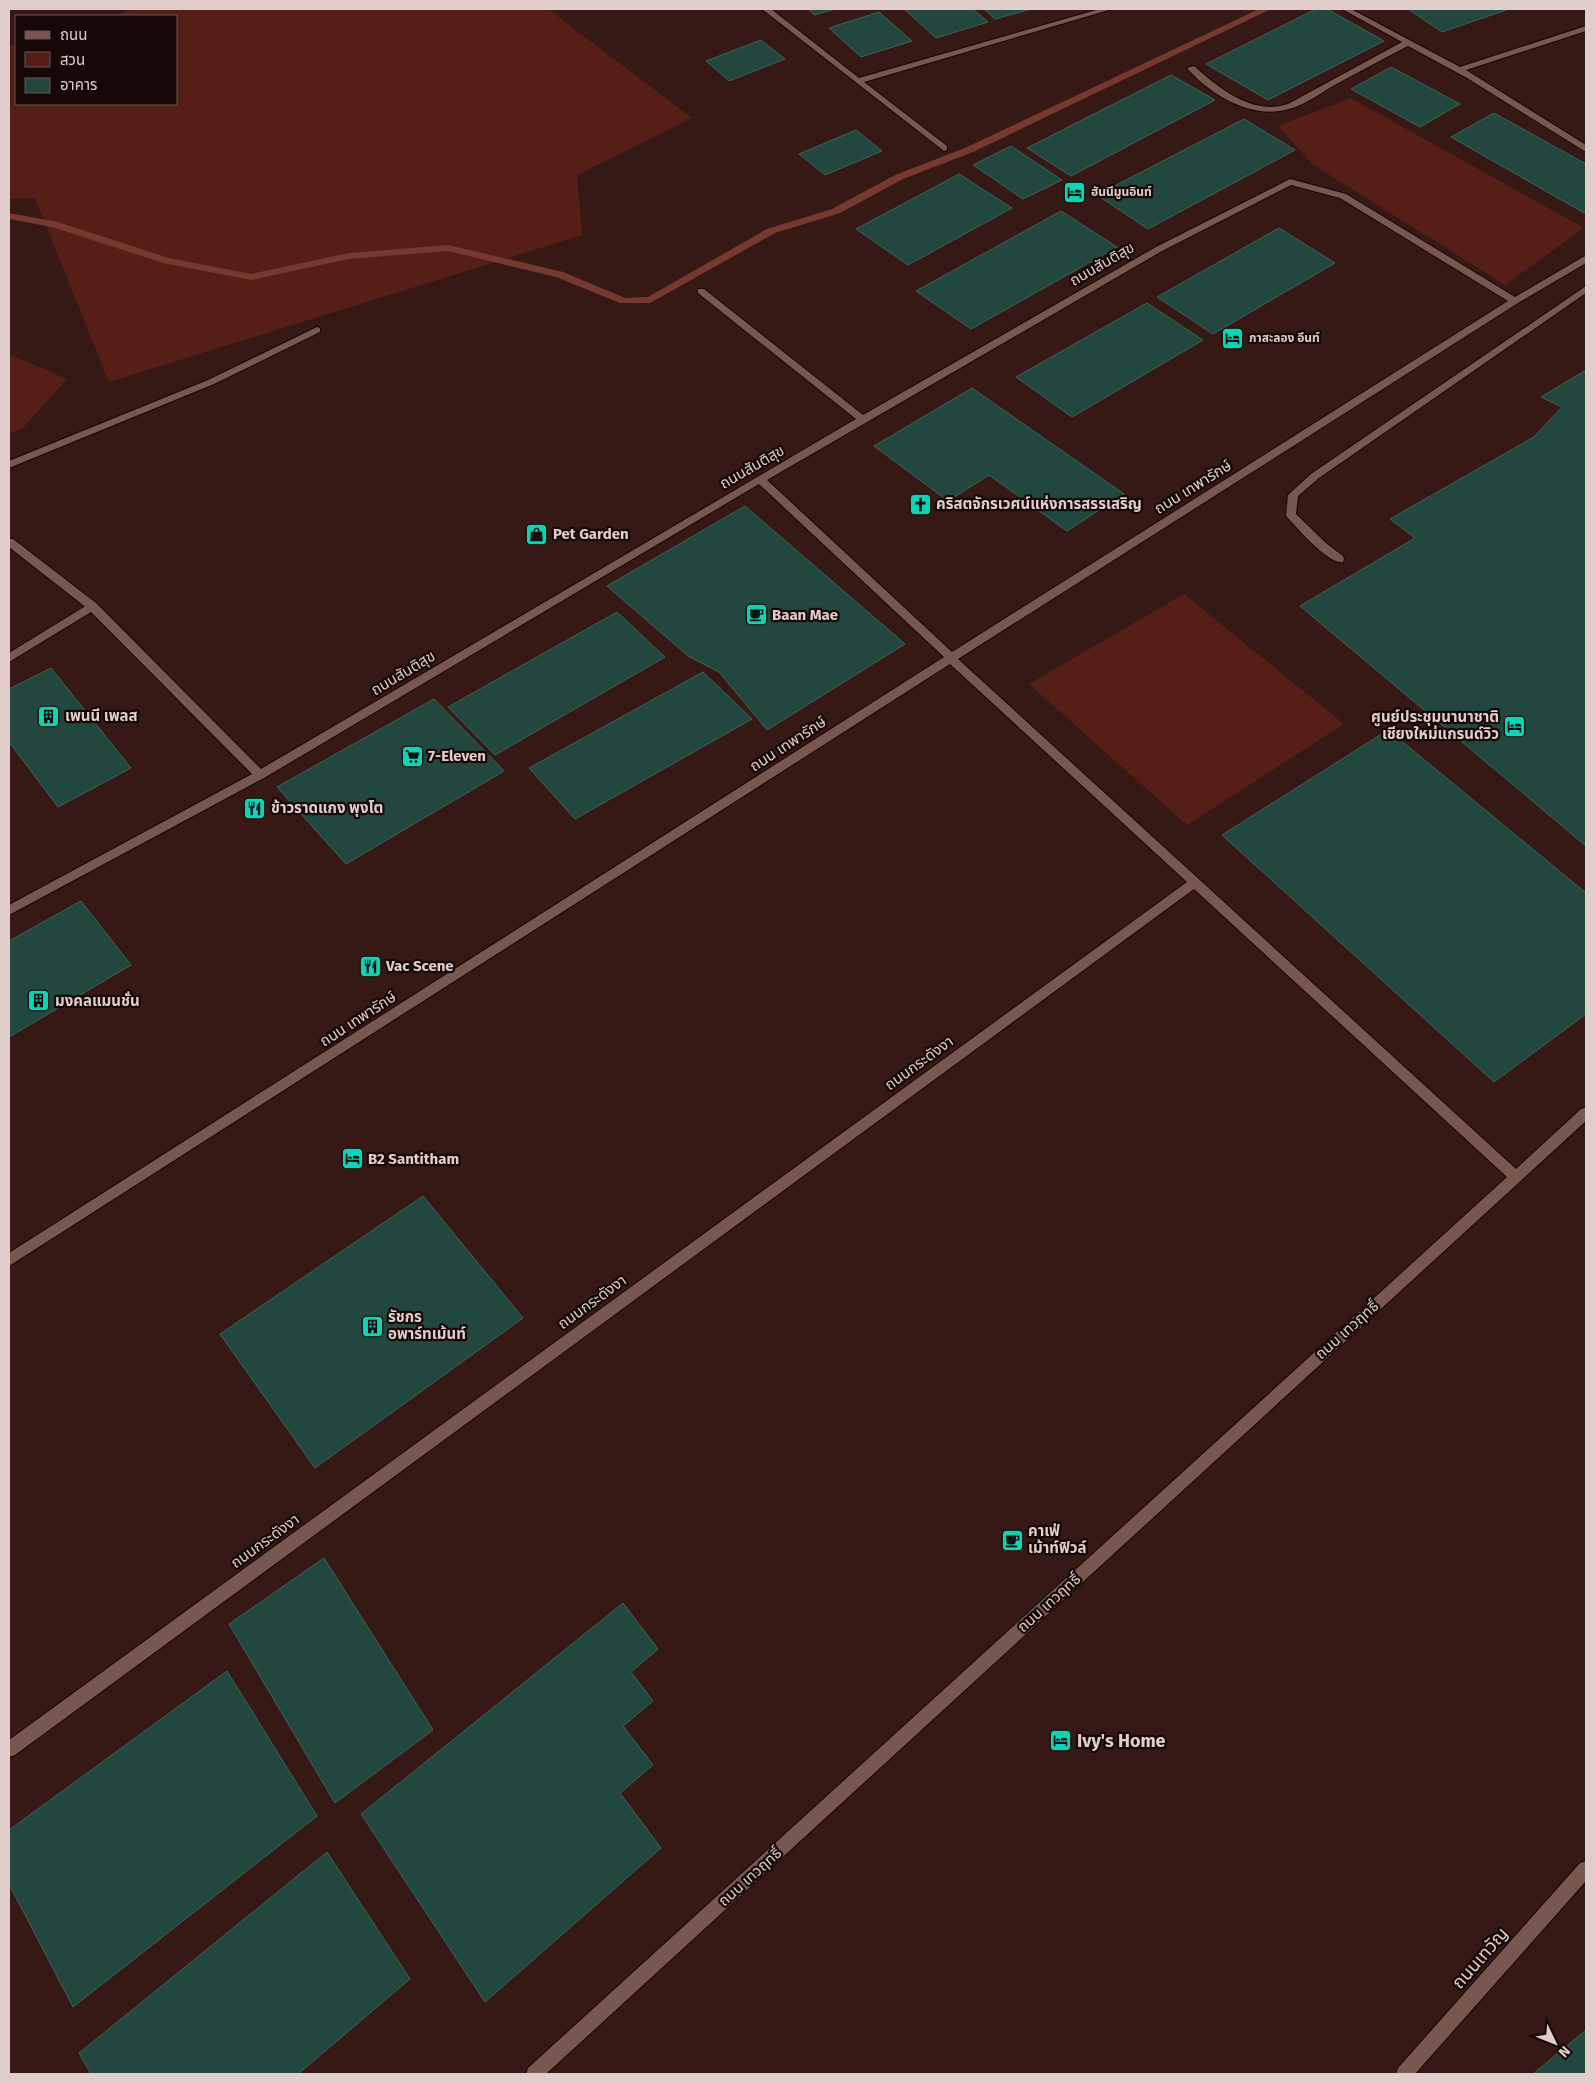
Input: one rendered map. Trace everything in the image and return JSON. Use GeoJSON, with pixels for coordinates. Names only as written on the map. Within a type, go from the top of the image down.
{"type":"FeatureCollection","features":[{"type":"Feature","properties":{"kind":"street"},"geometry":{"type":"LineString","coordinates":[[766,9],[944,148]]}},
{"type":"Feature","properties":{"kind":"street"},"geometry":{"type":"LineString","coordinates":[[858,81],[1108,9]]}},
{"type":"Feature","properties":{"kind":"street"},"geometry":{"type":"LineString","coordinates":[[1346,9],[1459,70],[1586,149]]}},
{"type":"Feature","properties":{"kind":"street"},"geometry":{"type":"LineString","coordinates":[[1459,70],[1586,28]]}},
{"type":"Feature","properties":{"kind":"street"},"geometry":{"type":"LineString","coordinates":[[1191,68],[1212,87],[1245,105],[1272,110],[1287,107],[1306,98],[1407,42]]}},
{"type":"Feature","properties":{"kind":"street","name":"ถนนสันติสุข"},"geometry":{"type":"LineString","coordinates":[[9,910],[260,775],[760,479],[1159,249],[1290,182],[1343,196],[1515,301]]}},
{"type":"Feature","properties":{"kind":"street","name":"ถนน เทพารักษ์"},"geometry":{"type":"LineString","coordinates":[[9,1260],[951,658],[1515,301],[1586,259]]}},
{"type":"Feature","properties":{"kind":"street"},"geometry":{"type":"LineString","coordinates":[[1339,559],[1323,547],[1291,515],[1293,495],[1315,476],[1586,289]]}},
{"type":"Feature","properties":{"kind":"street"},"geometry":{"type":"LineString","coordinates":[[701,291],[863,420]]}},
{"type":"Feature","properties":{"kind":"street"},"geometry":{"type":"LineString","coordinates":[[9,465],[211,382],[317,330]]}},
{"type":"Feature","properties":{"kind":"street"},"geometry":{"type":"LineString","coordinates":[[760,479],[951,658],[1516,1176]]}},
{"type":"Feature","properties":{"kind":"street"},"geometry":{"type":"LineString","coordinates":[[9,542],[92,606],[260,775]]}},
{"type":"Feature","properties":{"kind":"street"},"geometry":{"type":"LineString","coordinates":[[9,658],[92,606]]}},
{"type":"Feature","properties":{"kind":"street","name":"ถนนกระดังงา"},"geometry":{"type":"LineString","coordinates":[[9,1749],[1195,882]]}},
{"type":"Feature","properties":{"kind":"street","name":"ถนน เทวฤทธิ์"},"geometry":{"type":"LineString","coordinates":[[534,2074],[1586,1113]]}},
{"type":"Feature","properties":{"kind":"street","name":"ถนนเทวัญ"},"geometry":{"type":"LineString","coordinates":[[1404,2074],[1586,1869]]}},
{"type":"Feature","properties":{"kind":"green space"},"geometry":{"type":"Polygon","coordinates":[[[136,9],[548,9],[692,118],[577,175],[582,235],[109,382],[35,198],[9,199],[9,46],[15,44],[15,105],[178,105],[178,15],[114,15],[136,9]]]}},
{"type":"Feature","properties":{"kind":"green space"},"geometry":{"type":"Polygon","coordinates":[[[1351,98],[1584,228],[1505,285],[1312,164],[1278,126],[1351,98]]]}},
{"type":"Feature","properties":{"kind":"green space"},"geometry":{"type":"Polygon","coordinates":[[[9,354],[67,379],[23,428],[9,434],[9,354]]]}},
{"type":"Feature","properties":{"kind":"green space"},"geometry":{"type":"Polygon","coordinates":[[[1184,594],[1344,724],[1187,825],[1029,684],[1184,594]]]}},
{"type":"Feature","properties":{"kind":"building"},"geometry":{"type":"Polygon","coordinates":[[[808,9],[836,9],[814,15],[808,9]]]}},
{"type":"Feature","properties":{"kind":"building"},"geometry":{"type":"Polygon","coordinates":[[[904,9],[973,9],[988,22],[936,38],[904,9]]]}},
{"type":"Feature","properties":{"kind":"building"},"geometry":{"type":"Polygon","coordinates":[[[984,9],[1031,9],[995,19],[984,9]]]}},
{"type":"Feature","properties":{"kind":"building"},"geometry":{"type":"Polygon","coordinates":[[[1316,9],[1327,9],[1384,41],[1268,100],[1206,64],[1316,9]]]}},
{"type":"Feature","properties":{"kind":"building"},"geometry":{"type":"Polygon","coordinates":[[[1408,9],[1509,9],[1442,32],[1408,9]]]}},
{"type":"Feature","properties":{"kind":"building"},"geometry":{"type":"Polygon","coordinates":[[[879,12],[912,41],[861,57],[829,28],[879,12]]]}},
{"type":"Feature","properties":{"kind":"building"},"geometry":{"type":"Polygon","coordinates":[[[761,40],[785,59],[729,81],[706,61],[761,40]]]}},
{"type":"Feature","properties":{"kind":"building"},"geometry":{"type":"Polygon","coordinates":[[[1391,67],[1460,104],[1420,127],[1351,89],[1391,67]]]}},
{"type":"Feature","properties":{"kind":"building"},"geometry":{"type":"Polygon","coordinates":[[[1171,75],[1215,100],[1071,176],[1027,148],[1171,75]]]}},
{"type":"Feature","properties":{"kind":"building"},"geometry":{"type":"Polygon","coordinates":[[[1494,113],[1586,164],[1586,214],[1451,137],[1494,113]]]}},
{"type":"Feature","properties":{"kind":"building"},"geometry":{"type":"Polygon","coordinates":[[[1244,119],[1295,150],[1148,229],[1097,195],[1244,119]]]}},
{"type":"Feature","properties":{"kind":"building"},"geometry":{"type":"Polygon","coordinates":[[[856,130],[882,151],[825,175],[799,154],[856,130]]]}},
{"type":"Feature","properties":{"kind":"building"},"geometry":{"type":"Polygon","coordinates":[[[1011,146],[1062,180],[1023,199],[973,165],[1011,146]]]}},
{"type":"Feature","properties":{"kind":"building"},"geometry":{"type":"Polygon","coordinates":[[[959,174],[1012,208],[908,265],[856,229],[959,174]]]}},
{"type":"Feature","properties":{"kind":"building"},"geometry":{"type":"Polygon","coordinates":[[[1061,211],[1117,247],[971,329],[916,291],[1061,211]]]}},
{"type":"Feature","properties":{"kind":"building"},"geometry":{"type":"Polygon","coordinates":[[[1279,228],[1335,263],[1213,334],[1157,297],[1279,228]]]}},
{"type":"Feature","properties":{"kind":"building"},"geometry":{"type":"Polygon","coordinates":[[[1147,303],[1203,340],[1072,417],[1016,377],[1147,303]]]}},
{"type":"Feature","properties":{"kind":"building","name":"ศูนย์ประชุมนานาชาติ เชียงใหม่แกรนด์วิว"},"geometry":{"type":"Polygon","coordinates":[[[1586,370],[1586,846],[1300,606],[1415,538],[1390,519],[1534,437],[1562,407],[1541,397],[1586,370]]]}},
{"type":"Feature","properties":{"kind":"building"},"geometry":{"type":"Polygon","coordinates":[[[972,388],[1124,494],[1067,531],[989,475],[948,501],[874,446],[972,388]]]}},
{"type":"Feature","properties":{"kind":"building","name":"Baan Mae"},"geometry":{"type":"Polygon","coordinates":[[[745,506],[905,644],[767,730],[719,672],[688,656],[607,586],[745,506]]]}},
{"type":"Feature","properties":{"kind":"building"},"geometry":{"type":"Polygon","coordinates":[[[617,612],[665,657],[495,755],[448,707],[617,612]]]}},
{"type":"Feature","properties":{"kind":"building","name":"เพนนี เพลส"},"geometry":{"type":"Polygon","coordinates":[[[51,668],[131,768],[58,807],[9,742],[9,689],[51,668]]]}},
{"type":"Feature","properties":{"kind":"building"},"geometry":{"type":"Polygon","coordinates":[[[703,672],[752,719],[575,819],[529,768],[703,672]]]}},
{"type":"Feature","properties":{"kind":"building"},"geometry":{"type":"Polygon","coordinates":[[[434,699],[504,771],[346,864],[277,787],[434,699]]]}},
{"type":"Feature","properties":{"kind":"building"},"geometry":{"type":"Polygon","coordinates":[[[1388,730],[1586,893],[1586,1014],[1494,1082],[1222,835],[1388,730]]]}},
{"type":"Feature","properties":{"kind":"building","name":"มงคลแมนชั่น"},"geometry":{"type":"Polygon","coordinates":[[[81,901],[131,965],[9,1037],[9,941],[81,901]]]}},
{"type":"Feature","properties":{"kind":"building","name":"รัชกร อพาร์ทเม้นท์"},"geometry":{"type":"Polygon","coordinates":[[[423,1196],[523,1318],[315,1468],[220,1334],[423,1196]]]}},
{"type":"Feature","properties":{"kind":"building"},"geometry":{"type":"Polygon","coordinates":[[[324,1558],[433,1730],[335,1803],[229,1624],[324,1558]]]}},
{"type":"Feature","properties":{"kind":"building"},"geometry":{"type":"Polygon","coordinates":[[[623,1603],[658,1649],[631,1672],[653,1701],[623,1726],[653,1765],[620,1793],[661,1848],[485,2002],[361,1814],[623,1603]]]}},
{"type":"Feature","properties":{"kind":"building"},"geometry":{"type":"Polygon","coordinates":[[[227,1671],[317,1816],[73,2007],[9,1884],[9,1830],[227,1671]]]}},
{"type":"Feature","properties":{"kind":"building"},"geometry":{"type":"Polygon","coordinates":[[[327,1852],[410,1979],[298,2074],[91,2074],[79,2053],[327,1852]]]}},
{"type":"Feature","properties":{"kind":"building"},"geometry":{"type":"Polygon","coordinates":[[[1586,2030],[1586,2074],[1533,2074],[1586,2030]]]}},
{"type":"Feature","properties":{"kind":"waterway"},"geometry":{"type":"LineString","coordinates":[[9,216],[54,224],[167,261],[251,277],[349,256],[448,248],[559,274],[624,301],[650,300],[771,231],[836,211],[899,177],[969,150],[1266,9]]}},
{"type":"Feature","properties":{"kind":"place","name":"ฮันนีมูนอินท์"},"geometry":{"type":"Point","coordinates":[1075,192]}},
{"type":"Feature","properties":{"kind":"place","name":"กาสะลอง อีนท์"},"geometry":{"type":"Point","coordinates":[1233,338]}},
{"type":"Feature","properties":{"kind":"place","name":"คริสตจักรเวศน์แห่งการสรรเสริญ"},"geometry":{"type":"Point","coordinates":[920,504]}},
{"type":"Feature","properties":{"kind":"place","name":"Pet Garden"},"geometry":{"type":"Point","coordinates":[537,534]}},
{"type":"Feature","properties":{"kind":"place","name":"Baan Mae"},"geometry":{"type":"Point","coordinates":[756,615]}},
{"type":"Feature","properties":{"kind":"place","name":"เพนนี เพลส"},"geometry":{"type":"Point","coordinates":[49,716]}},
{"type":"Feature","properties":{"kind":"place","name":"ศูนย์ประชุมนานาชาติ เชียงใหม่แกรนด์วิว"},"geometry":{"type":"Point","coordinates":[1515,726]}},
{"type":"Feature","properties":{"kind":"place","name":"7-Eleven"},"geometry":{"type":"Point","coordinates":[412,756]}},
{"type":"Feature","properties":{"kind":"place","name":"ข้าวราดแกง พุงโต"},"geometry":{"type":"Point","coordinates":[255,808]}},
{"type":"Feature","properties":{"kind":"place","name":"Vac Scene"},"geometry":{"type":"Point","coordinates":[370,966]}},
{"type":"Feature","properties":{"kind":"place","name":"มงคลแมนชั่น"},"geometry":{"type":"Point","coordinates":[39,1001]}},
{"type":"Feature","properties":{"kind":"place","name":"B2 Santitham"},"geometry":{"type":"Point","coordinates":[352,1159]}},
{"type":"Feature","properties":{"kind":"place","name":"รัชกร อพาร์ทเม้นท์"},"geometry":{"type":"Point","coordinates":[372,1326]}},
{"type":"Feature","properties":{"kind":"place","name":"คาเฟ่ เม้าท์ฟิวล์"},"geometry":{"type":"Point","coordinates":[1012,1540]}},
{"type":"Feature","properties":{"kind":"place","name":"Ivy's Home"},"geometry":{"type":"Point","coordinates":[1061,1741]}}]}
